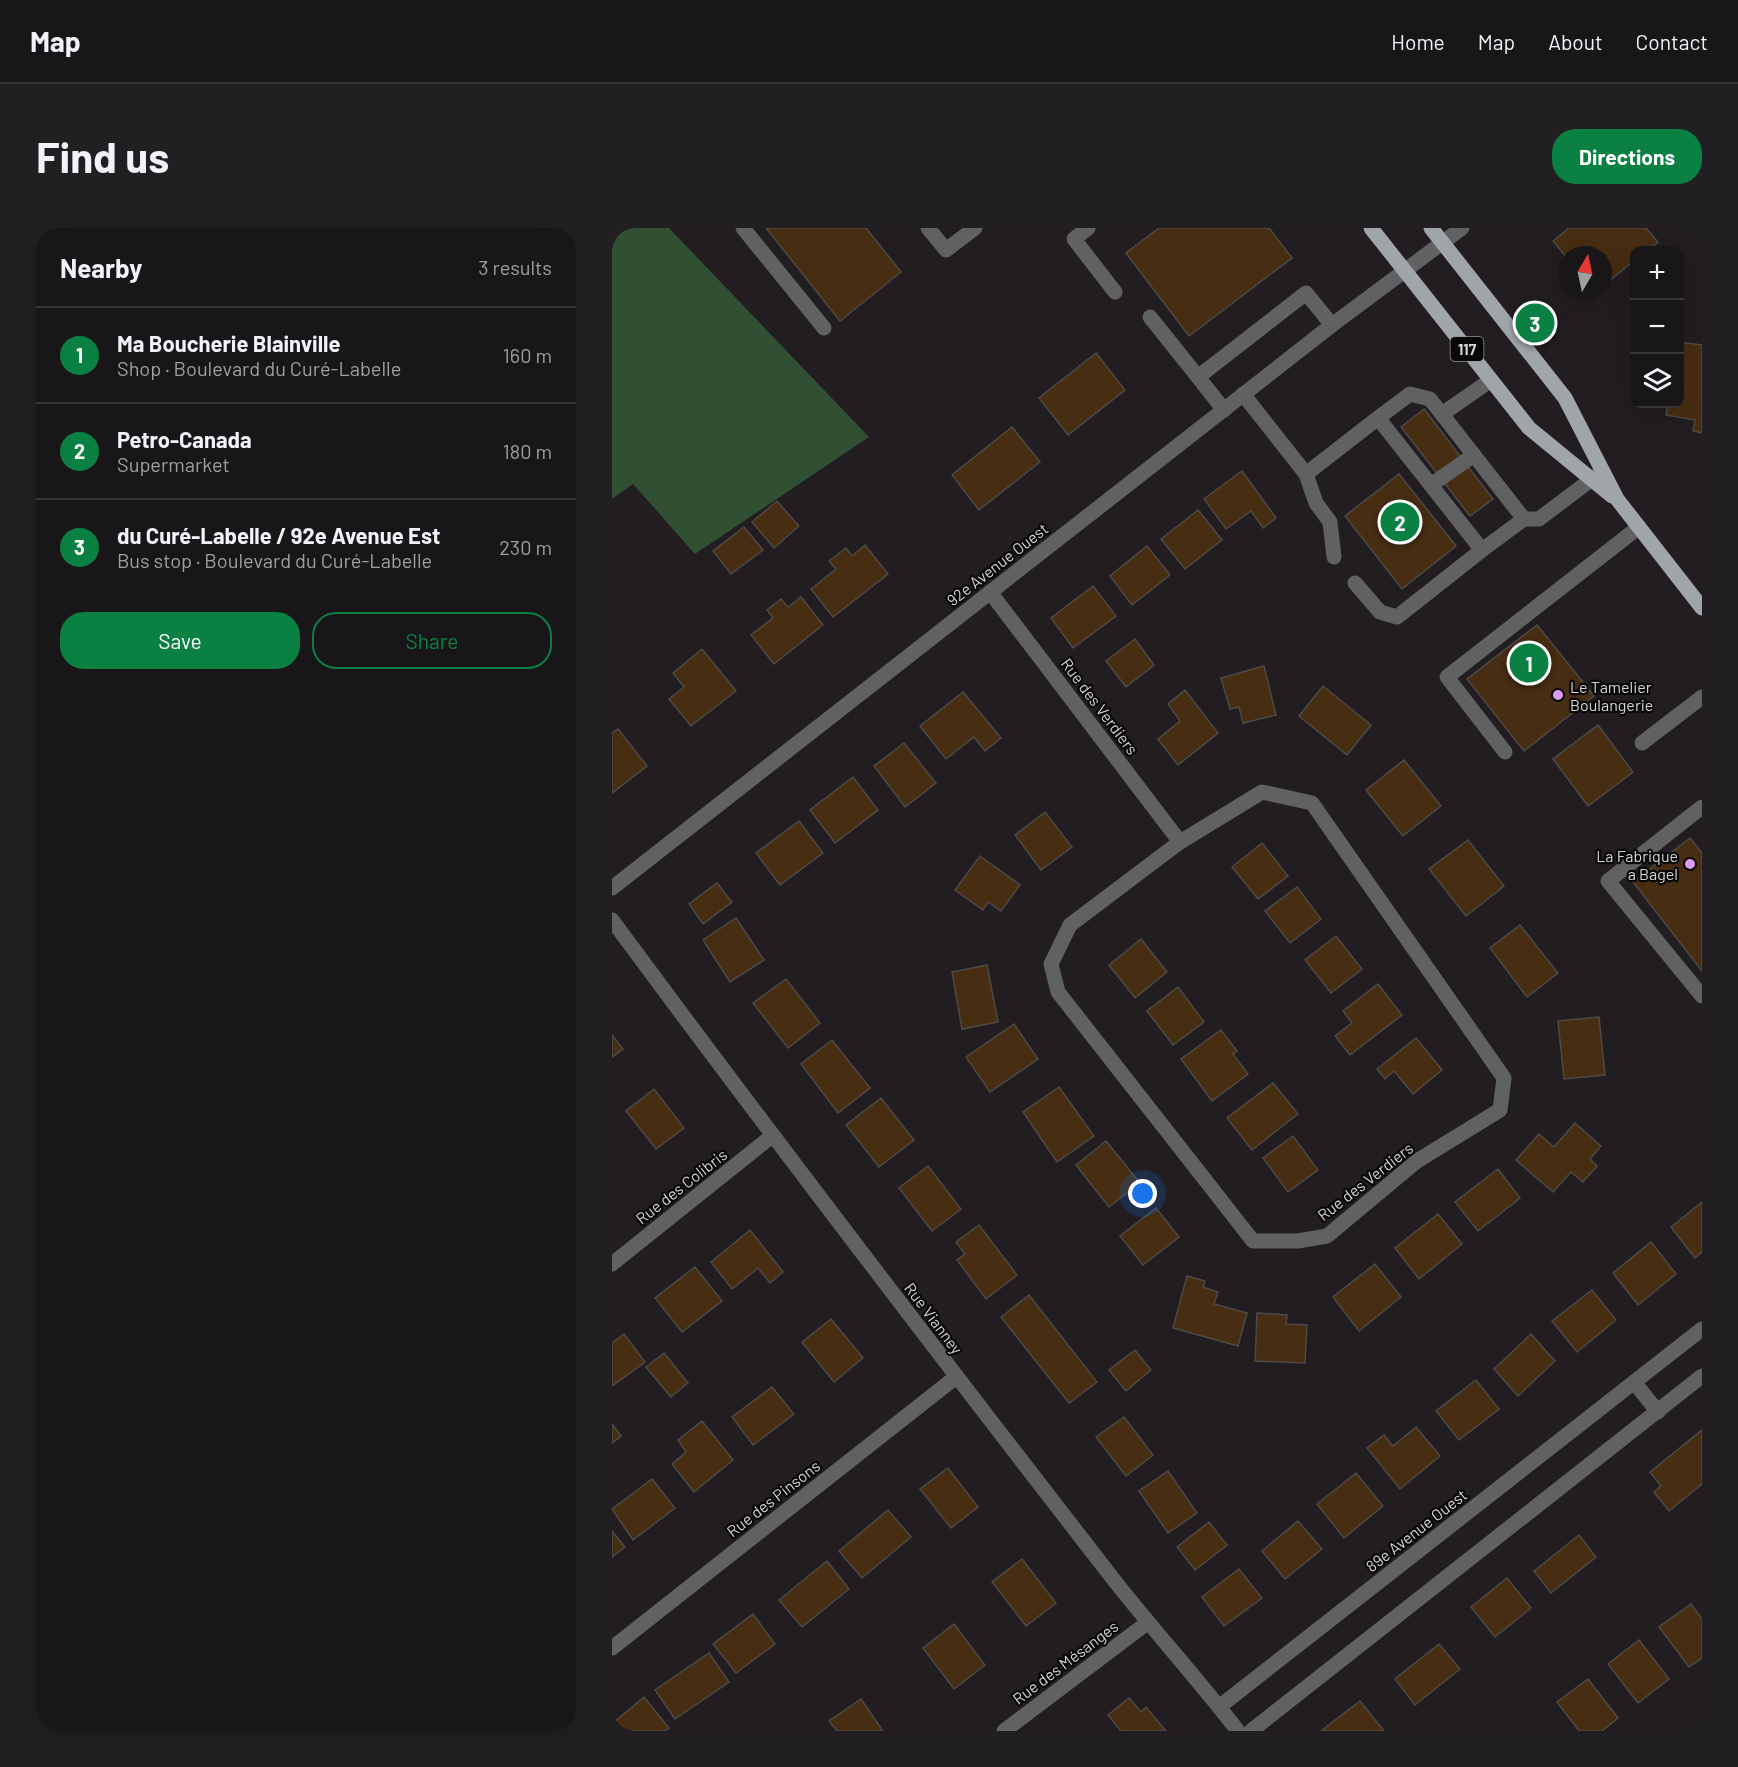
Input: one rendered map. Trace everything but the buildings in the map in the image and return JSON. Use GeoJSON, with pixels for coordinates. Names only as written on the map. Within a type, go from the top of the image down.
{"type":"FeatureCollection","features":[{"type":"Feature","properties":{"kind":"main road","name":"117"},"geometry":{"type":"LineString","coordinates":[[1371,228],[1529,428],[1597,475],[1702,608]]}},
{"type":"Feature","properties":{"kind":"main road","name":"117"},"geometry":{"type":"LineString","coordinates":[[1431,228],[1565,398],[1597,475]]}},
{"type":"Feature","properties":{"kind":"street"},"geometry":{"type":"LineString","coordinates":[[743,228],[824,328]]}},
{"type":"Feature","properties":{"kind":"street"},"geometry":{"type":"LineString","coordinates":[[928,228],[946,250],[975,228]]}},
{"type":"Feature","properties":{"kind":"street"},"geometry":{"type":"LineString","coordinates":[[1088,228],[1074,240],[1115,292]]}},
{"type":"Feature","properties":{"kind":"street","name":"92e Avenue Ouest"},"geometry":{"type":"LineString","coordinates":[[612,888],[1332,325],[1462,228]]}},
{"type":"Feature","properties":{"kind":"street"},"geometry":{"type":"LineString","coordinates":[[1198,377],[1305,293],[1332,325]]}},
{"type":"Feature","properties":{"kind":"street"},"geometry":{"type":"LineString","coordinates":[[1150,317],[1224,410]]}},
{"type":"Feature","properties":{"kind":"street"},"geometry":{"type":"LineString","coordinates":[[1442,414],[1491,380]]}},
{"type":"Feature","properties":{"kind":"street"},"geometry":{"type":"LineString","coordinates":[[1244,394],[1306,474],[1316,503],[1329,522],[1334,557]]}},
{"type":"Feature","properties":{"kind":"street"},"geometry":{"type":"LineString","coordinates":[[1306,474],[1410,394],[1430,399],[1524,519]]}},
{"type":"Feature","properties":{"kind":"street"},"geometry":{"type":"LineString","coordinates":[[1378,418],[1482,550]]}},
{"type":"Feature","properties":{"kind":"street"},"geometry":{"type":"LineString","coordinates":[[1431,485],[1474,454]]}},
{"type":"Feature","properties":{"kind":"street"},"geometry":{"type":"LineString","coordinates":[[1355,583],[1380,612],[1397,617],[1524,519],[1539,519],[1597,475]]}},
{"type":"Feature","properties":{"kind":"street"},"geometry":{"type":"LineString","coordinates":[[1505,752],[1447,677],[1639,527]]}},
{"type":"Feature","properties":{"kind":"street","name":"Rue des Verdiers"},"geometry":{"type":"LineString","coordinates":[[990,592],[1180,842]]}},
{"type":"Feature","properties":{"kind":"street"},"geometry":{"type":"LineString","coordinates":[[1642,743],[1702,697]]}},
{"type":"Feature","properties":{"kind":"street","name":"Rue des Verdiers"},"geometry":{"type":"LineString","coordinates":[[1262,792],[1312,803],[1504,1078],[1500,1110],[1417,1161],[1327,1236],[1298,1241],[1253,1241],[1058,992],[1050,964],[1070,925],[1180,842],[1262,792]]}},
{"type":"Feature","properties":{"kind":"street"},"geometry":{"type":"LineString","coordinates":[[1702,807],[1608,881],[1702,996]]}},
{"type":"Feature","properties":{"kind":"street","name":"Rue Vianney"},"geometry":{"type":"LineString","coordinates":[[612,920],[772,1136],[956,1377],[1147,1623],[1238,1731]]}},
{"type":"Feature","properties":{"kind":"street","name":"Rue des Colibris"},"geometry":{"type":"LineString","coordinates":[[612,1264],[772,1136]]}},
{"type":"Feature","properties":{"kind":"street","name":"89e Avenue Ouest"},"geometry":{"type":"LineString","coordinates":[[1219,1707],[1702,1329]]}},
{"type":"Feature","properties":{"kind":"street"},"geometry":{"type":"LineString","coordinates":[[1251,1731],[1702,1376]]}},
{"type":"Feature","properties":{"kind":"street","name":"Rue des Pinsons"},"geometry":{"type":"LineString","coordinates":[[612,1648],[956,1377]]}},
{"type":"Feature","properties":{"kind":"street"},"geometry":{"type":"LineString","coordinates":[[1634,1382],[1658,1412]]}},
{"type":"Feature","properties":{"kind":"street","name":"Rue des Mésanges"},"geometry":{"type":"LineString","coordinates":[[1004,1731],[1147,1623]]}},
{"type":"Feature","properties":{"kind":"green space"},"geometry":{"type":"Polygon","coordinates":[[[612,228],[669,228],[869,437],[695,554],[633,484],[612,499],[612,228]]]}},
{"type":"Feature","properties":{"kind":"place","name":"du Curé-Labelle / 92e Avenue Est"},"geometry":{"type":"Point","coordinates":[1535,323]}},
{"type":"Feature","properties":{"kind":"place","name":"Petro-Canada"},"geometry":{"type":"Point","coordinates":[1400,522]}},
{"type":"Feature","properties":{"kind":"place","name":"Ma Boucherie Blainville"},"geometry":{"type":"Point","coordinates":[1529,663]}},
{"type":"Feature","properties":{"kind":"place","name":"Le Tamelier Boulangerie"},"geometry":{"type":"Point","coordinates":[1558,695]}},
{"type":"Feature","properties":{"kind":"place","name":"La Fabrique a Bagel"},"geometry":{"type":"Point","coordinates":[1690,864]}}]}
